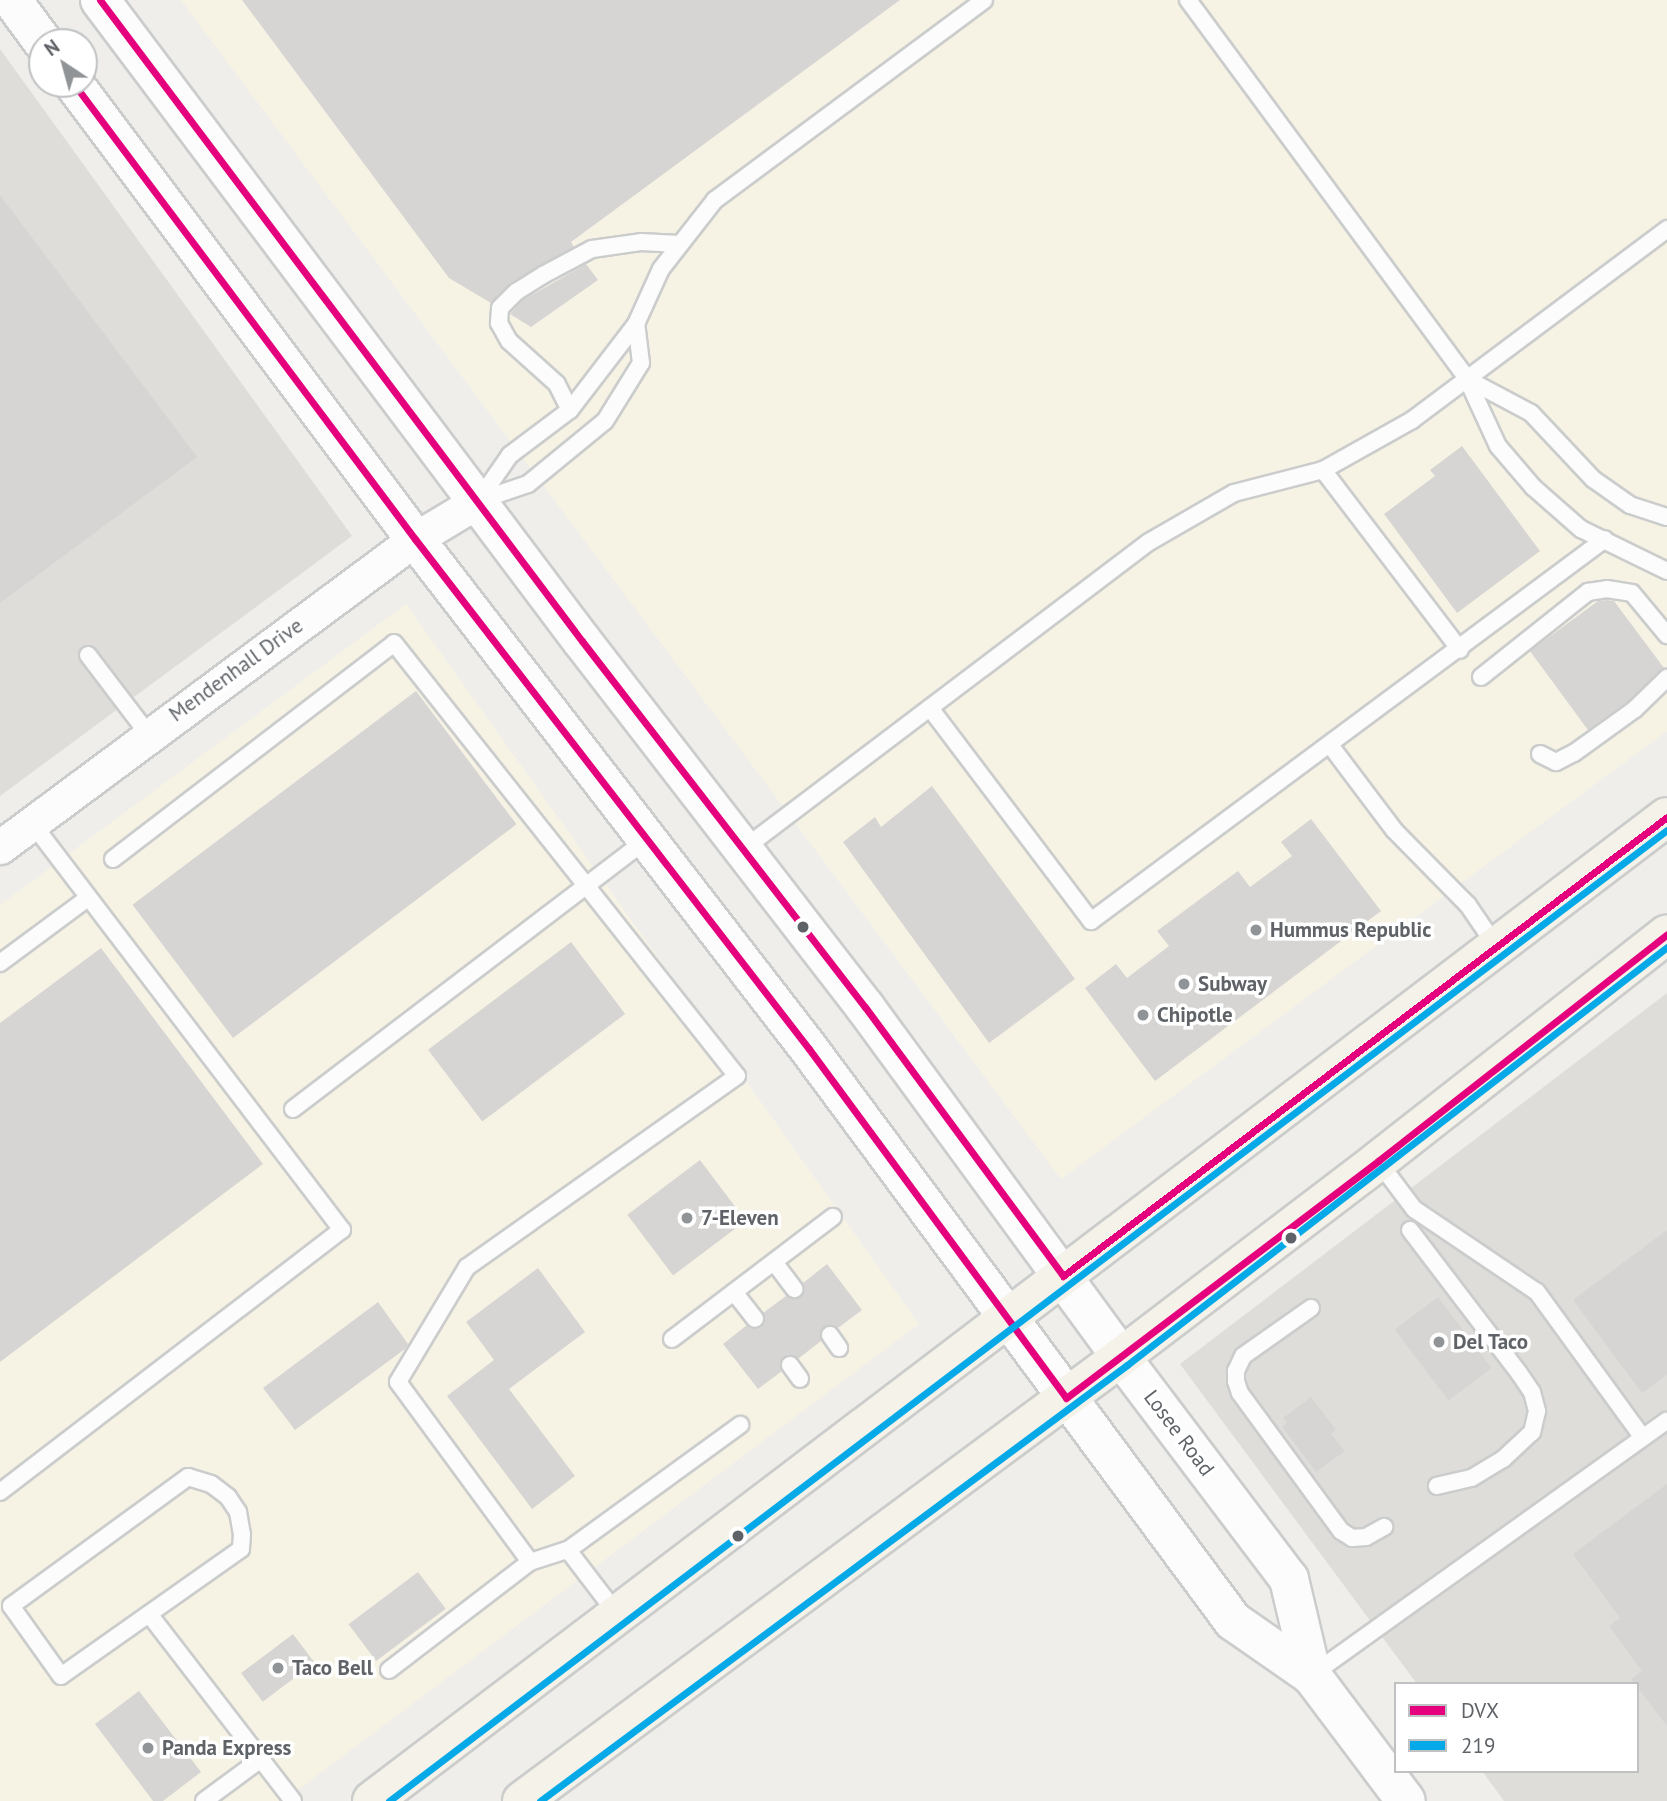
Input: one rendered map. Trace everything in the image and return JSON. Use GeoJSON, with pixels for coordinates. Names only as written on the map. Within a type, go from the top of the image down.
{"type":"FeatureCollection","features":[{"type":"Feature","properties":{"kind":"main road"},"geometry":{"type":"LineString","coordinates":[[12,0],[33,28]]}},
{"type":"Feature","properties":{"kind":"main road","name":"Losee Road"},"geometry":{"type":"LineString","coordinates":[[100,0],[742,850],[865,1007],[1121,1357],[1289,1579],[1312,1675]]}},
{"type":"Feature","properties":{"kind":"main road","name":"Losee Road"},"geometry":{"type":"LineString","coordinates":[[84,98],[415,539],[809,1049],[1233,1621],[1312,1675],[1406,1801]]}},
{"type":"Feature","properties":{"kind":"main road"},"geometry":{"type":"LineString","coordinates":[[372,1801],[1667,817]]}},
{"type":"Feature","properties":{"kind":"main road"},"geometry":{"type":"LineString","coordinates":[[522,1801],[1121,1357],[1378,1161],[1667,934]]}},
{"type":"Feature","properties":{"kind":"street","name":"Mendenhall Drive"},"geometry":{"type":"LineString","coordinates":[[0,847],[415,539],[478,501]]}},
{"type":"Feature","properties":{"kind":"lane"},"geometry":{"type":"LineString","coordinates":[[478,501],[510,455],[570,410],[636,324],[661,270],[715,200],[984,0]]}},
{"type":"Feature","properties":{"kind":"lane"},"geometry":{"type":"LineString","coordinates":[[1188,0],[1467,379],[1498,446],[1532,487],[1581,528],[1667,571]]}},
{"type":"Feature","properties":{"kind":"lane"},"geometry":{"type":"LineString","coordinates":[[742,850],[1149,542],[1234,493],[1323,470],[1412,420],[1667,229]]}},
{"type":"Feature","properties":{"kind":"lane"},"geometry":{"type":"LineString","coordinates":[[570,410],[557,384],[509,341],[499,323],[500,308],[516,292],[592,249],[641,242],[680,244]]}},
{"type":"Feature","properties":{"kind":"lane"},"geometry":{"type":"LineString","coordinates":[[478,501],[528,484],[605,421],[641,362],[636,324]]}},
{"type":"Feature","properties":{"kind":"lane"},"geometry":{"type":"LineString","coordinates":[[1467,379],[1531,413],[1593,480],[1630,505],[1667,517]]}},
{"type":"Feature","properties":{"kind":"lane"},"geometry":{"type":"LineString","coordinates":[[1323,470],[1460,650]]}},
{"type":"Feature","properties":{"kind":"lane"},"geometry":{"type":"LineString","coordinates":[[930,708],[1091,921],[1460,650],[1605,539]]}},
{"type":"Feature","properties":{"kind":"lane"},"geometry":{"type":"LineString","coordinates":[[1481,677],[1588,592],[1607,589],[1632,593],[1667,635]]}},
{"type":"Feature","properties":{"kind":"lane"},"geometry":{"type":"LineString","coordinates":[[113,859],[394,643],[737,1076],[467,1267],[398,1382],[530,1562]]}},
{"type":"Feature","properties":{"kind":"lane"},"geometry":{"type":"LineString","coordinates":[[88,655],[149,735]]}},
{"type":"Feature","properties":{"kind":"lane"},"geometry":{"type":"LineString","coordinates":[[1540,754],[1556,762],[1574,753],[1635,709],[1667,678]]}},
{"type":"Feature","properties":{"kind":"lane"},"geometry":{"type":"LineString","coordinates":[[1330,745],[1394,830],[1468,905],[1496,946]]}},
{"type":"Feature","properties":{"kind":"lane"},"geometry":{"type":"LineString","coordinates":[[0,1492],[342,1230],[32,823]]}},
{"type":"Feature","properties":{"kind":"lane"},"geometry":{"type":"LineString","coordinates":[[293,1109],[584,884],[646,840]]}},
{"type":"Feature","properties":{"kind":"lane"},"geometry":{"type":"LineString","coordinates":[[0,964],[88,898]]}},
{"type":"Feature","properties":{"kind":"lane"},"geometry":{"type":"LineString","coordinates":[[1378,1161],[1414,1209],[1537,1292],[1643,1438]]}},
{"type":"Feature","properties":{"kind":"lane"},"geometry":{"type":"LineString","coordinates":[[672,1339],[833,1217]]}},
{"type":"Feature","properties":{"kind":"lane"},"geometry":{"type":"LineString","coordinates":[[1410,1230],[1532,1392],[1537,1411],[1532,1432],[1503,1459],[1471,1478],[1437,1486]]}},
{"type":"Feature","properties":{"kind":"lane"},"geometry":{"type":"LineString","coordinates":[[774,1262],[794,1289]]}},
{"type":"Feature","properties":{"kind":"lane"},"geometry":{"type":"LineString","coordinates":[[734,1292],[755,1319]]}},
{"type":"Feature","properties":{"kind":"lane"},"geometry":{"type":"LineString","coordinates":[[1311,1308],[1242,1356],[1236,1371],[1236,1381],[1240,1393],[1340,1531],[1352,1538],[1366,1537],[1384,1527]]}},
{"type":"Feature","properties":{"kind":"lane"},"geometry":{"type":"LineString","coordinates":[[790,1365],[800,1379]]}},
{"type":"Feature","properties":{"kind":"lane"},"geometry":{"type":"LineString","coordinates":[[1312,1675],[1667,1421]]}},
{"type":"Feature","properties":{"kind":"lane"},"geometry":{"type":"LineString","coordinates":[[389,1670],[530,1562],[568,1550],[740,1424]]}},
{"type":"Feature","properties":{"kind":"lane"},"geometry":{"type":"LineString","coordinates":[[188,1477],[199,1478],[228,1497],[238,1512],[242,1534],[241,1549],[149,1614],[61,1676],[11,1606],[188,1477]]}},
{"type":"Feature","properties":{"kind":"lane"},"geometry":{"type":"LineString","coordinates":[[568,1550],[617,1614]]}},
{"type":"Feature","properties":{"kind":"lane"},"geometry":{"type":"LineString","coordinates":[[149,1614],[293,1801]]}},
{"type":"Feature","properties":{"kind":"lane"},"geometry":{"type":"LineString","coordinates":[[204,1801],[261,1759]]}},
{"type":"Feature","properties":{"kind":"shaded area"},"geometry":{"type":"Polygon","coordinates":[[[181,0],[1667,0],[1667,731],[1061,1179],[181,0]]]}},
{"type":"Feature","properties":{"kind":"shaded area"},"geometry":{"type":"Polygon","coordinates":[[[0,49],[28,88],[28,98],[35,98],[352,536],[0,796],[0,49]]]}},
{"type":"Feature","properties":{"kind":"shaded area"},"geometry":{"type":"Polygon","coordinates":[[[406,604],[919,1324],[283,1801],[0,1801],[0,905],[406,604]]]}},
{"type":"Feature","properties":{"kind":"shaded area"},"geometry":{"type":"Polygon","coordinates":[[[1667,993],[1667,1801],[1504,1801],[1483,1773],[1639,1773],[1639,1682],[1416,1682],[1180,1364],[1667,993]]]}},
{"type":"Feature","properties":{"kind":"building"},"geometry":{"type":"Polygon","coordinates":[[[242,0],[900,0],[571,242],[574,247],[510,283],[491,303],[449,278],[242,0]]]}},
{"type":"Feature","properties":{"kind":"building"},"geometry":{"type":"Polygon","coordinates":[[[0,195],[197,457],[0,603],[0,195]]]}},
{"type":"Feature","properties":{"kind":"building"},"geometry":{"type":"Polygon","coordinates":[[[586,264],[598,280],[531,327],[510,314],[523,300],[586,264]]]}},
{"type":"Feature","properties":{"kind":"building"},"geometry":{"type":"Polygon","coordinates":[[[1462,446],[1540,551],[1457,613],[1384,514],[1435,476],[1430,470],[1462,446]]]}},
{"type":"Feature","properties":{"kind":"building"},"geometry":{"type":"Polygon","coordinates":[[[1598,601],[1614,601],[1664,668],[1628,701],[1588,730],[1530,651],[1598,601]]]}},
{"type":"Feature","properties":{"kind":"building"},"geometry":{"type":"Polygon","coordinates":[[[416,691],[517,824],[233,1038],[132,905],[416,691]]]}},
{"type":"Feature","properties":{"kind":"building"},"geometry":{"type":"Polygon","coordinates":[[[932,786],[1075,979],[989,1043],[843,842],[875,817],[881,827],[932,786]]]}},
{"type":"Feature","properties":{"kind":"building"},"geometry":{"type":"Polygon","coordinates":[[[1311,819],[1381,911],[1155,1081],[1085,988],[1116,964],[1127,978],[1169,946],[1157,931],[1238,871],[1250,887],[1292,856],[1281,842],[1311,819]]]}},
{"type":"Feature","properties":{"kind":"building"},"geometry":{"type":"Polygon","coordinates":[[[571,942],[625,1014],[482,1122],[428,1050],[571,942]]]}},
{"type":"Feature","properties":{"kind":"building"},"geometry":{"type":"Polygon","coordinates":[[[101,948],[263,1164],[0,1362],[0,1023],[101,948]]]}},
{"type":"Feature","properties":{"kind":"building","name":"7-Eleven"},"geometry":{"type":"Polygon","coordinates":[[[700,1160],[746,1221],[673,1275],[627,1215],[700,1160]]]}},
{"type":"Feature","properties":{"kind":"building"},"geometry":{"type":"Polygon","coordinates":[[[1667,1230],[1667,1375],[1642,1393],[1573,1300],[1667,1230]]]}},
{"type":"Feature","properties":{"kind":"building"},"geometry":{"type":"Polygon","coordinates":[[[827,1264],[862,1310],[838,1328],[830,1325],[824,1327],[820,1335],[821,1341],[798,1359],[790,1355],[783,1357],[780,1365],[782,1371],[758,1389],[723,1344],[747,1325],[752,1329],[761,1328],[765,1322],[763,1313],[786,1296],[794,1299],[801,1297],[803,1283],[827,1264]]]}},
{"type":"Feature","properties":{"kind":"building"},"geometry":{"type":"Polygon","coordinates":[[[538,1268],[585,1332],[509,1389],[575,1476],[532,1509],[447,1396],[494,1360],[466,1322],[538,1268]]]}},
{"type":"Feature","properties":{"kind":"building","name":"Del Taco"},"geometry":{"type":"Polygon","coordinates":[[[1438,1297],[1492,1368],[1448,1401],[1395,1329],[1438,1297]]]}},
{"type":"Feature","properties":{"kind":"building"},"geometry":{"type":"Polygon","coordinates":[[[378,1302],[408,1344],[405,1349],[295,1430],[263,1388],[378,1302]]]}},
{"type":"Feature","properties":{"kind":"building"},"geometry":{"type":"Polygon","coordinates":[[[1311,1397],[1336,1430],[1331,1434],[1345,1451],[1316,1472],[1282,1427],[1287,1422],[1283,1418],[1311,1397]]]}},
{"type":"Feature","properties":{"kind":"building"},"geometry":{"type":"Polygon","coordinates":[[[1667,1484],[1667,1726],[1639,1689],[1639,1682],[1631,1679],[1642,1671],[1609,1626],[1620,1618],[1573,1554],[1667,1484]]]}},
{"type":"Feature","properties":{"kind":"building"},"geometry":{"type":"Polygon","coordinates":[[[418,1572],[446,1609],[376,1661],[349,1624],[418,1572]]]}},
{"type":"Feature","properties":{"kind":"building","name":"Taco Bell"},"geometry":{"type":"Polygon","coordinates":[[[293,1634],[315,1663],[263,1702],[241,1673],[293,1634]]]}},
{"type":"Feature","properties":{"kind":"building","name":"Panda Express"},"geometry":{"type":"Polygon","coordinates":[[[139,1691],[201,1772],[163,1801],[153,1801],[95,1724],[139,1691]]]}},
{"type":"Feature","properties":{"kind":"transit line","name":"DVX"},"geometry":{"type":"LineString","coordinates":[[100,0],[582,641],[865,1007],[1063,1276],[1667,817]]}},
{"type":"Feature","properties":{"kind":"transit line","name":"DVX"},"geometry":{"type":"LineString","coordinates":[[84,98],[415,539],[809,1049],[1066,1398],[1378,1161],[1667,934]]}},
{"type":"Feature","properties":{"kind":"transit line","name":"219"},"geometry":{"type":"LineString","coordinates":[[389,1801],[1667,830]]}},
{"type":"Feature","properties":{"kind":"transit line","name":"219"},"geometry":{"type":"LineString","coordinates":[[540,1801],[1127,1365],[1667,947]]}},
{"type":"Feature","properties":{"kind":"place","name":"Hummus Republic"},"geometry":{"type":"Point","coordinates":[1256,930]}},
{"type":"Feature","properties":{"kind":"place","name":"Subway"},"geometry":{"type":"Point","coordinates":[1184,984]}},
{"type":"Feature","properties":{"kind":"place","name":"Chipotle"},"geometry":{"type":"Point","coordinates":[1143,1015]}},
{"type":"Feature","properties":{"kind":"place","name":"7-Eleven"},"geometry":{"type":"Point","coordinates":[687,1218]}},
{"type":"Feature","properties":{"kind":"place","name":"Del Taco"},"geometry":{"type":"Point","coordinates":[1439,1342]}},
{"type":"Feature","properties":{"kind":"place","name":"Taco Bell"},"geometry":{"type":"Point","coordinates":[278,1668]}},
{"type":"Feature","properties":{"kind":"place","name":"Panda Express"},"geometry":{"type":"Point","coordinates":[148,1748]}}]}
